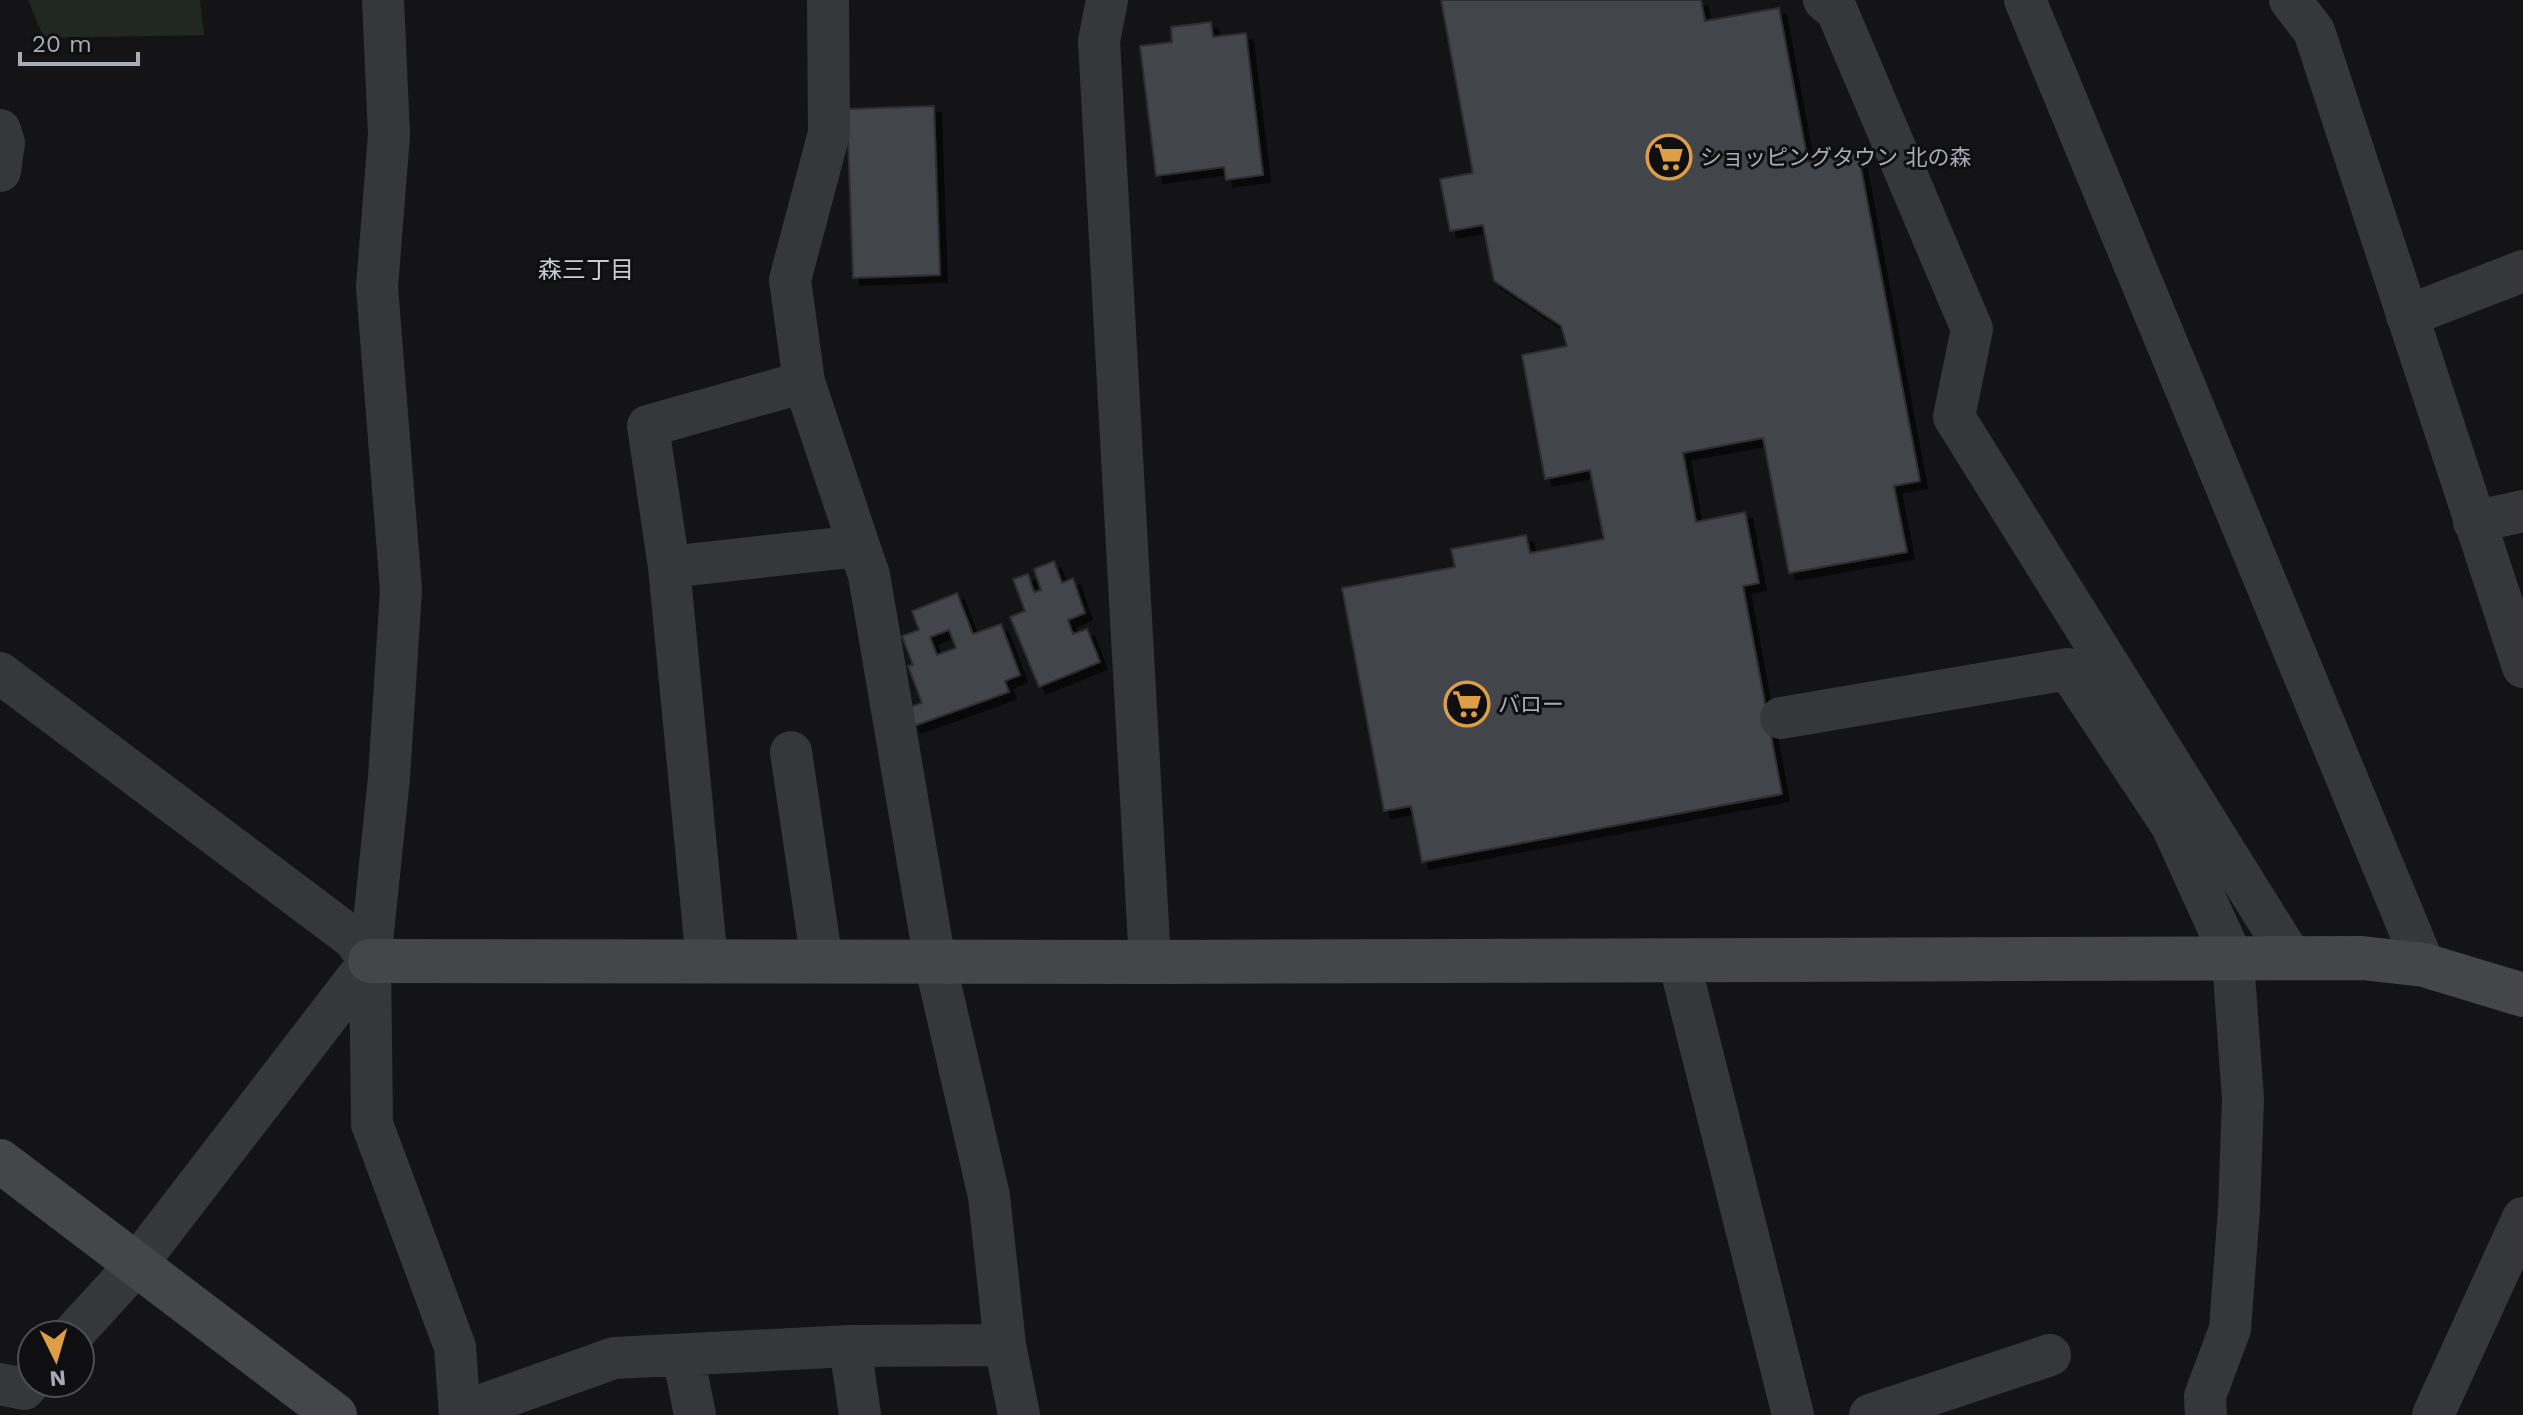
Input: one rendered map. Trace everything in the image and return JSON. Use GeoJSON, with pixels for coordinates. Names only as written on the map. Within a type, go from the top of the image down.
{"type":"FeatureCollection","features":[{"type":"Feature","properties":{"kind":"street"},"geometry":{"type":"LineString","coordinates":[[383,0],[389,135],[377,287],[401,590],[389,778],[370,961],[372,1124],[455,1347],[460,1414],[614,1358],[850,1346],[1005,1345]]}},
{"type":"Feature","properties":{"kind":"street"},"geometry":{"type":"LineString","coordinates":[[828,0],[829,133],[790,280],[804,382],[869,575],[935,962],[989,1196],[1005,1345],[1019,1415]]}},
{"type":"Feature","properties":{"kind":"street"},"geometry":{"type":"LineString","coordinates":[[1107,0],[1099,41],[1150,962]]}},
{"type":"Feature","properties":{"kind":"street"},"geometry":{"type":"LineString","coordinates":[[1824,0],[1837,11],[1972,329],[1954,417],[2292,959]]}},
{"type":"Feature","properties":{"kind":"street"},"geometry":{"type":"LineString","coordinates":[[2025,0],[2424,965]]}},
{"type":"Feature","properties":{"kind":"street"},"geometry":{"type":"LineString","coordinates":[[2290,0],[2314,31],[2523,667]]}},
{"type":"Feature","properties":{"kind":"street"},"geometry":{"type":"LineString","coordinates":[[0,130],[4,143],[0,171]]}},
{"type":"Feature","properties":{"kind":"street"},"geometry":{"type":"LineString","coordinates":[[2407,316],[2523,271]]}},
{"type":"Feature","properties":{"kind":"street"},"geometry":{"type":"LineString","coordinates":[[707,962],[669,567],[648,426],[804,382]]}},
{"type":"Feature","properties":{"kind":"street"},"geometry":{"type":"LineString","coordinates":[[2474,522],[2523,511]]}},
{"type":"Feature","properties":{"kind":"street"},"geometry":{"type":"LineString","coordinates":[[669,567],[859,546]]}},
{"type":"Feature","properties":{"kind":"street"},"geometry":{"type":"LineString","coordinates":[[1781,718],[2068,669],[2172,826],[2233,960],[2243,1099],[2230,1329],[2205,1396],[2206,1415]]}},
{"type":"Feature","properties":{"kind":"street"},"geometry":{"type":"LineString","coordinates":[[0,673],[354,939],[370,961]]}},
{"type":"Feature","properties":{"kind":"street"},"geometry":{"type":"LineString","coordinates":[[791,752],[822,962]]}},
{"type":"Feature","properties":{"kind":"street"},"geometry":{"type":"LineString","coordinates":[[370,961],[2362,958],[2424,965],[2523,995]]}},
{"type":"Feature","properties":{"kind":"street"},"geometry":{"type":"LineString","coordinates":[[87,1319],[136,1265],[370,961]]}},
{"type":"Feature","properties":{"kind":"street"},"geometry":{"type":"LineString","coordinates":[[1679,961],[1793,1415]]}},
{"type":"Feature","properties":{"kind":"street"},"geometry":{"type":"LineString","coordinates":[[0,1161],[335,1415]]}},
{"type":"Feature","properties":{"kind":"street"},"geometry":{"type":"LineString","coordinates":[[2433,1415],[2520,1232]]}},
{"type":"Feature","properties":{"kind":"street"},"geometry":{"type":"LineString","coordinates":[[850,1346],[860,1415]]}},
{"type":"Feature","properties":{"kind":"street"},"geometry":{"type":"LineString","coordinates":[[683,1355],[695,1415]]}},
{"type":"Feature","properties":{"kind":"street"},"geometry":{"type":"LineString","coordinates":[[1870,1415],[2050,1355]]}},
{"type":"Feature","properties":{"kind":"shaded area"},"geometry":{"type":"Polygon","coordinates":[[[28,0],[200,0],[204,35],[44,38],[28,0]]]}},
{"type":"Feature","properties":{"kind":"building"},"geometry":{"type":"Polygon","coordinates":[[[1441,0],[1701,0],[1705,21],[1779,8],[1808,162],[1858,152],[1920,481],[1894,486],[1907,552],[1789,573],[1763,438],[1683,453],[1696,522],[1745,512],[1759,583],[1743,586],[1782,794],[1422,862],[1411,806],[1384,811],[1342,588],[1455,567],[1451,549],[1526,535],[1530,553],[1604,539],[1590,470],[1545,479],[1522,355],[1567,346],[1561,326],[1494,281],[1483,225],[1450,231],[1440,179],[1473,173],[1441,0]]]}},
{"type":"Feature","properties":{"kind":"building"},"geometry":{"type":"Polygon","coordinates":[[[1211,22],[1213,37],[1246,33],[1263,175],[1226,180],[1224,167],[1156,176],[1140,46],[1172,42],[1171,27],[1211,22]]]}},
{"type":"Feature","properties":{"kind":"building"},"geometry":{"type":"Polygon","coordinates":[[[934,106],[940,275],[853,278],[847,109],[934,106]]]}},
{"type":"Feature","properties":{"kind":"building"},"geometry":{"type":"Polygon","coordinates":[[[1054,561],[1062,583],[1073,578],[1085,613],[1068,620],[1073,634],[1087,629],[1100,662],[1039,687],[1010,617],[1025,611],[1013,579],[1028,574],[1034,592],[1041,590],[1034,569],[1054,561]]]}},
{"type":"Feature","properties":{"kind":"building"},"geometry":{"type":"Polygon","coordinates":[[[957,593],[973,634],[1001,624],[1020,675],[1005,681],[1009,692],[914,726],[907,708],[922,703],[908,666],[913,665],[902,636],[919,630],[912,611],[957,593]],[[949,630],[930,637],[937,655],[956,648],[949,630]]]}},
{"type":"Feature","properties":{"kind":"place","name":"ショッピングタウン 北の森"},"geometry":{"type":"Point","coordinates":[1669,157]}},
{"type":"Feature","properties":{"kind":"place","name":"バロー"},"geometry":{"type":"Point","coordinates":[1467,704]}},
{"type":"Feature","properties":{"kind":"district","name":"森三丁目"},"geometry":{"type":"Point","coordinates":[586,270]}}]}
